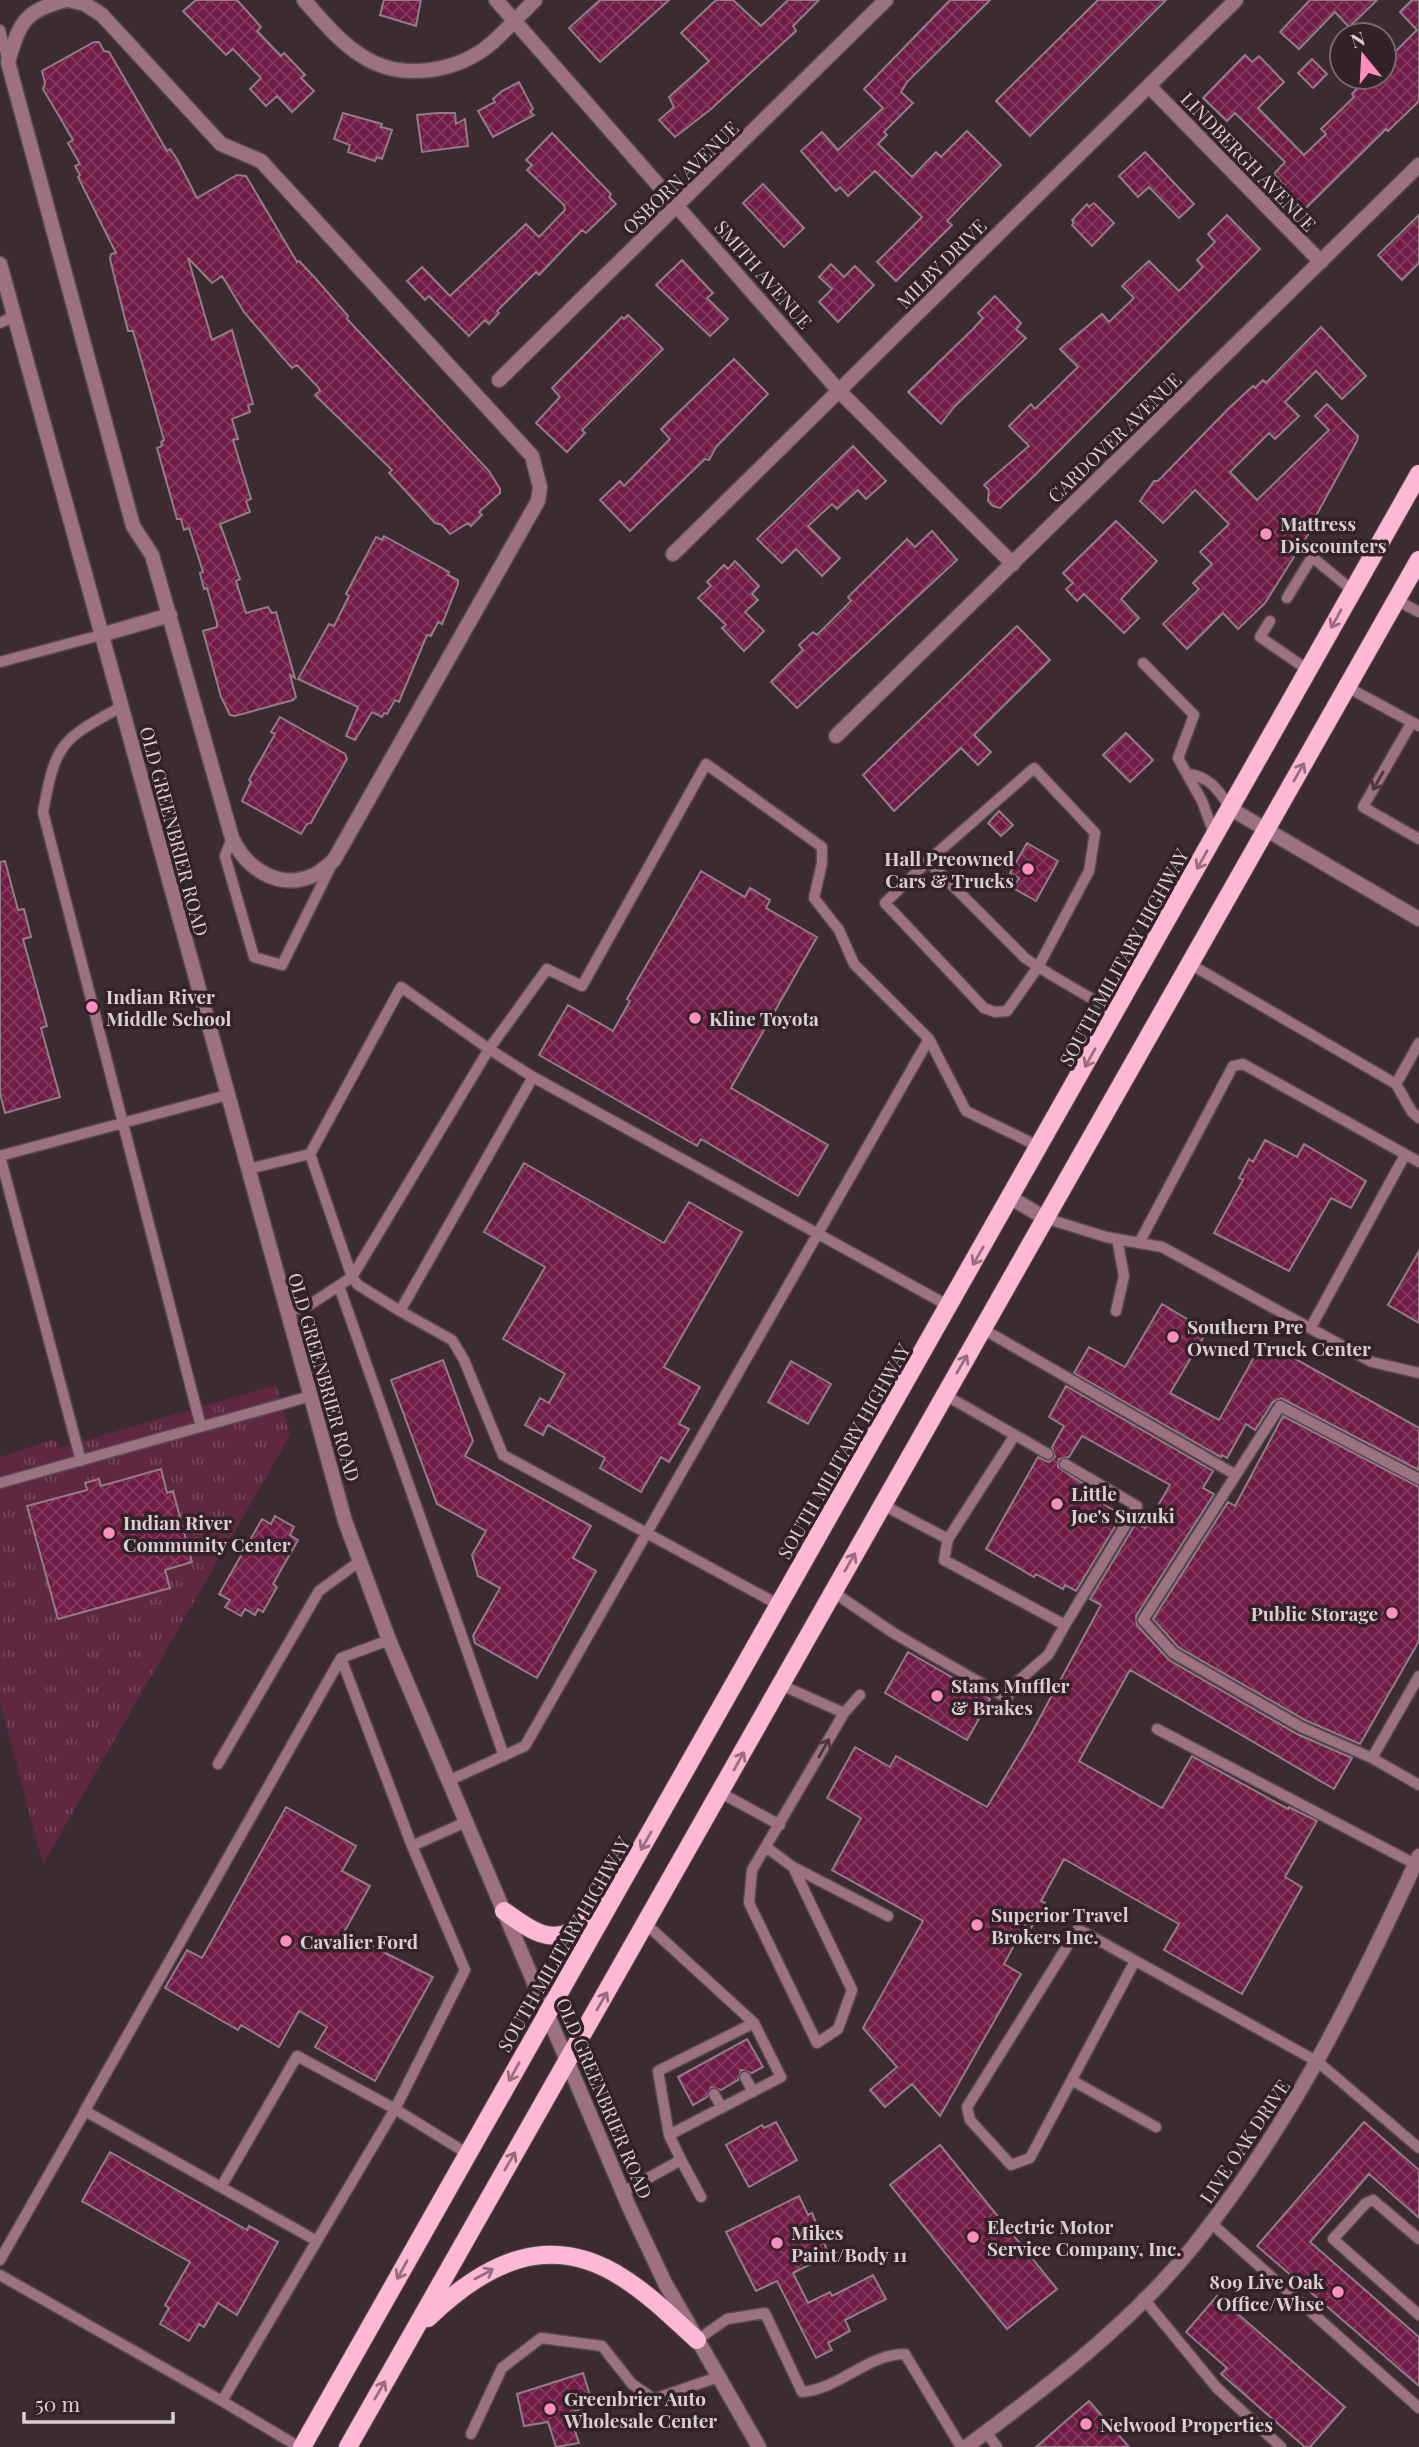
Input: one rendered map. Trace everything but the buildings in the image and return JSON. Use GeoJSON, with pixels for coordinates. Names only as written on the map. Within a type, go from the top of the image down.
{"type":"FeatureCollection","features":[{"type":"Feature","properties":{"kind":"main road","name":"SOUTH MILITARY HIGHWAY"},"geometry":{"type":"LineString","coordinates":[[301,2447],[1419,474]]}},
{"type":"Feature","properties":{"kind":"main road"},"geometry":{"type":"LineString","coordinates":[[348,2447],[1419,560]]}},
{"type":"Feature","properties":{"kind":"main road"},"geometry":{"type":"LineString","coordinates":[[505,1911],[532,1931],[558,1935],[574,1930],[600,1899],[618,1889]]}},
{"type":"Feature","properties":{"kind":"main road"},"geometry":{"type":"LineString","coordinates":[[412,2333],[455,2292],[482,2274],[522,2256],[550,2255],[582,2258],[623,2277],[697,2340]]}},
{"type":"Feature","properties":{"kind":"street"},"geometry":{"type":"LineString","coordinates":[[67,0],[85,4],[102,15],[221,144],[261,161],[532,456],[537,470],[538,501],[334,860],[312,876],[289,880],[261,874],[240,856],[232,838],[152,555],[133,526],[8,62],[17,31],[37,8],[67,0]]}},
{"type":"Feature","properties":{"kind":"street"},"geometry":{"type":"LineString","coordinates":[[304,0],[342,42],[364,58],[390,68],[417,72],[443,68],[469,59],[492,43],[535,0]]}},
{"type":"Feature","properties":{"kind":"street","name":"SMITH AVENUE"},"geometry":{"type":"LineString","coordinates":[[496,0],[679,205],[839,391],[1013,564]]}},
{"type":"Feature","properties":{"kind":"street","name":"OSBORN AVENUE"},"geometry":{"type":"LineString","coordinates":[[499,380],[886,0]]}},
{"type":"Feature","properties":{"kind":"street","name":"MILBY DRIVE"},"geometry":{"type":"LineString","coordinates":[[673,554],[1237,0]]}},
{"type":"Feature","properties":{"kind":"street","name":"LINDBERGH AVENUE"},"geometry":{"type":"LineString","coordinates":[[1149,86],[1321,262]]}},
{"type":"Feature","properties":{"kind":"street","name":"CARDOVER AVENUE"},"geometry":{"type":"LineString","coordinates":[[836,736],[1419,165]]}},
{"type":"Feature","properties":{"kind":"street","name":"OLD GREENBRIER ROAD"},"geometry":{"type":"LineString","coordinates":[[0,264],[345,1521],[448,1781],[623,2192],[665,2283],[759,2447]]}},
{"type":"Feature","properties":{"kind":"street"},"geometry":{"type":"LineString","coordinates":[[101,635],[170,615]]}},
{"type":"Feature","properties":{"kind":"street"},"geometry":{"type":"LineString","coordinates":[[1231,810],[1419,919]]}},
{"type":"Feature","properties":{"kind":"street"},"geometry":{"type":"LineString","coordinates":[[1011,1198],[1045,1218]]}},
{"type":"Feature","properties":{"kind":"street","name":"LIVE OAK DRIVE"},"geometry":{"type":"LineString","coordinates":[[963,2447],[1060,2377],[1143,2298],[1211,2223],[1253,2168],[1346,2013],[1417,1860]]}},
{"type":"Feature","properties":{"kind":"lane"},"geometry":{"type":"LineString","coordinates":[[88,0],[102,15]]}},
{"type":"Feature","properties":{"kind":"lane"},"geometry":{"type":"LineString","coordinates":[[0,30],[8,62]]}},
{"type":"Feature","properties":{"kind":"lane"},"geometry":{"type":"LineString","coordinates":[[0,323],[14,316]]}},
{"type":"Feature","properties":{"kind":"lane"},"geometry":{"type":"LineString","coordinates":[[1287,598],[1312,557],[1352,590]]}},
{"type":"Feature","properties":{"kind":"lane"},"geometry":{"type":"LineString","coordinates":[[1396,600],[1419,612]]}},
{"type":"Feature","properties":{"kind":"lane"},"geometry":{"type":"LineString","coordinates":[[1270,621],[1260,637],[1308,670]]}},
{"type":"Feature","properties":{"kind":"lane"},"geometry":{"type":"LineString","coordinates":[[0,662],[101,635]]}},
{"type":"Feature","properties":{"kind":"lane"},"geometry":{"type":"LineString","coordinates":[[1143,663],[1194,715],[1178,758],[1202,801],[1215,837]]}},
{"type":"Feature","properties":{"kind":"lane"},"geometry":{"type":"LineString","coordinates":[[1347,687],[1416,724],[1363,807],[1419,839]]}},
{"type":"Feature","properties":{"kind":"lane"},"geometry":{"type":"LineString","coordinates":[[121,707],[79,729],[63,744],[50,774],[43,812],[201,1427]]}},
{"type":"Feature","properties":{"kind":"lane"},"geometry":{"type":"LineString","coordinates":[[287,1312],[311,1304],[352,1277],[489,1049],[547,969],[582,986],[706,764],[822,847],[822,863],[814,898],[839,930],[854,964],[929,1039],[966,1111],[1040,1147]]}},
{"type":"Feature","properties":{"kind":"lane"},"geometry":{"type":"LineString","coordinates":[[1034,768],[1095,833],[1089,871],[1038,967],[1007,1011],[995,1012],[984,1008],[885,902],[1034,768]]}},
{"type":"Feature","properties":{"kind":"lane"},"geometry":{"type":"LineString","coordinates":[[1187,774],[1200,775],[1212,783],[1231,810]]}},
{"type":"Feature","properties":{"kind":"lane"},"geometry":{"type":"LineString","coordinates":[[232,838],[225,856],[254,957],[282,965],[334,860]]}},
{"type":"Feature","properties":{"kind":"lane"},"geometry":{"type":"LineString","coordinates":[[928,861],[1025,958],[1116,1012]]}},
{"type":"Feature","properties":{"kind":"lane"},"geometry":{"type":"LineString","coordinates":[[1190,964],[1396,1084],[1412,1112],[1419,1118]]}},
{"type":"Feature","properties":{"kind":"lane"},"geometry":{"type":"LineString","coordinates":[[779,1605],[503,1455],[464,1360],[452,1340],[358,1285],[352,1277],[310,1154],[401,987],[533,1077],[818,1231],[949,1306]]}},
{"type":"Feature","properties":{"kind":"lane"},"geometry":{"type":"LineString","coordinates":[[448,1781],[525,1746],[929,1039]]}},
{"type":"Feature","properties":{"kind":"lane"},"geometry":{"type":"LineString","coordinates":[[1396,1084],[1419,1043]]}},
{"type":"Feature","properties":{"kind":"lane"},"geometry":{"type":"LineString","coordinates":[[1139,1243],[1233,1066],[1243,1064],[1419,1163]]}},
{"type":"Feature","properties":{"kind":"lane"},"geometry":{"type":"LineString","coordinates":[[400,1311],[533,1077]]}},
{"type":"Feature","properties":{"kind":"lane"},"geometry":{"type":"LineString","coordinates":[[81,1461],[0,1156],[227,1095]]}},
{"type":"Feature","properties":{"kind":"lane"},"geometry":{"type":"LineString","coordinates":[[248,1169],[310,1154]]}},
{"type":"Feature","properties":{"kind":"lane"},"geometry":{"type":"LineString","coordinates":[[1311,1327],[1405,1155]]}},
{"type":"Feature","properties":{"kind":"lane"},"geometry":{"type":"LineString","coordinates":[[1045,1218],[1117,1239],[1162,1247],[1372,1362],[1419,1373]]}},
{"type":"Feature","properties":{"kind":"lane"},"geometry":{"type":"LineString","coordinates":[[1116,1311],[1124,1276],[1117,1239]]}},
{"type":"Feature","properties":{"kind":"lane"},"geometry":{"type":"LineString","coordinates":[[339,1286],[504,1756]]}},
{"type":"Feature","properties":{"kind":"lane"},"geometry":{"type":"LineString","coordinates":[[983,1329],[1236,1475]]}},
{"type":"Feature","properties":{"kind":"lane"},"geometry":{"type":"LineString","coordinates":[[944,1395],[1048,1454]]}},
{"type":"Feature","properties":{"kind":"lane"},"geometry":{"type":"LineString","coordinates":[[0,1483],[311,1396]]}},
{"type":"Feature","properties":{"kind":"lane"},"geometry":{"type":"LineString","coordinates":[[1419,1479],[1280,1406],[1143,1620],[1173,1653],[1301,1727],[1372,1758],[1419,1785]]}},
{"type":"Feature","properties":{"kind":"lane"},"geometry":{"type":"LineString","coordinates":[[1014,1435],[948,1539],[944,1560],[1065,1625]]}},
{"type":"Feature","properties":{"kind":"lane"},"geometry":{"type":"LineString","coordinates":[[833,1592],[895,1634],[1007,1698],[1017,1682],[1048,1655],[1137,1506],[1065,1464]]}},
{"type":"Feature","properties":{"kind":"lane"},"geometry":{"type":"LineString","coordinates":[[883,1505],[948,1539]]}},
{"type":"Feature","properties":{"kind":"lane"},"geometry":{"type":"LineString","coordinates":[[218,1764],[319,1591],[360,1560]]}},
{"type":"Feature","properties":{"kind":"lane"},"geometry":{"type":"LineString","coordinates":[[0,2260],[341,1658],[390,1640]]}},
{"type":"Feature","properties":{"kind":"lane"},"geometry":{"type":"LineString","coordinates":[[222,2401],[396,2109],[466,1970],[412,1846],[341,1658]]}},
{"type":"Feature","properties":{"kind":"lane"},"geometry":{"type":"LineString","coordinates":[[1372,1758],[1419,1676]]}},
{"type":"Feature","properties":{"kind":"lane"},"geometry":{"type":"LineString","coordinates":[[781,1685],[844,1713]]}},
{"type":"Feature","properties":{"kind":"lane"},"geometry":{"type":"LineString","coordinates":[[793,1867],[852,1990],[838,2029],[817,2043],[749,1903],[752,1870],[844,1713],[860,1695]]}},
{"type":"Feature","properties":{"kind":"lane"},"geometry":{"type":"LineString","coordinates":[[1157,1729],[1417,1860]]}},
{"type":"Feature","properties":{"kind":"lane"},"geometry":{"type":"LineString","coordinates":[[721,1793],[780,1825]]}},
{"type":"Feature","properties":{"kind":"lane"},"geometry":{"type":"LineString","coordinates":[[412,1846],[466,1822]]}},
{"type":"Feature","properties":{"kind":"lane"},"geometry":{"type":"LineString","coordinates":[[766,1847],[793,1867],[888,1916]]}},
{"type":"Feature","properties":{"kind":"lane"},"geometry":{"type":"LineString","coordinates":[[646,1924],[754,2023],[781,2077],[669,2135]]}},
{"type":"Feature","properties":{"kind":"lane"},"geometry":{"type":"LineString","coordinates":[[1135,1961],[1030,2158],[1011,2165],[970,2120],[967,2107],[1078,1928],[1318,2062],[1419,2148]]}},
{"type":"Feature","properties":{"kind":"lane"},"geometry":{"type":"LineString","coordinates":[[701,2197],[669,2135],[658,2071],[692,2054],[726,2043],[754,2023]]}},
{"type":"Feature","properties":{"kind":"lane"},"geometry":{"type":"LineString","coordinates":[[692,2054],[699,2066]]}},
{"type":"Feature","properties":{"kind":"lane"},"geometry":{"type":"LineString","coordinates":[[221,2187],[298,2056],[396,2109],[468,2154]]}},
{"type":"Feature","properties":{"kind":"lane"},"geometry":{"type":"LineString","coordinates":[[744,2077],[753,2092]]}},
{"type":"Feature","properties":{"kind":"lane"},"geometry":{"type":"LineString","coordinates":[[1073,2081],[1156,2127]]}},
{"type":"Feature","properties":{"kind":"lane"},"geometry":{"type":"LineString","coordinates":[[714,2094],[722,2108]]}},
{"type":"Feature","properties":{"kind":"lane"},"geometry":{"type":"LineString","coordinates":[[84,2112],[317,2241]]}},
{"type":"Feature","properties":{"kind":"lane"},"geometry":{"type":"LineString","coordinates":[[623,2192],[681,2160]]}},
{"type":"Feature","properties":{"kind":"lane"},"geometry":{"type":"LineString","coordinates":[[1419,2239],[1373,2200],[1366,2203],[1333,2239],[1419,2315]]}},
{"type":"Feature","properties":{"kind":"lane"},"geometry":{"type":"LineString","coordinates":[[1211,2223],[1419,2408]]}},
{"type":"Feature","properties":{"kind":"lane"},"geometry":{"type":"LineString","coordinates":[[0,2275],[301,2447]]}},
{"type":"Feature","properties":{"kind":"lane"},"geometry":{"type":"LineString","coordinates":[[1143,2298],[1217,2388],[1281,2447]]}},
{"type":"Feature","properties":{"kind":"lane"},"geometry":{"type":"LineString","coordinates":[[697,2340],[727,2319],[765,2313],[802,2392],[816,2391],[886,2354],[905,2354],[963,2447]]}},
{"type":"Feature","properties":{"kind":"lane"},"geometry":{"type":"LineString","coordinates":[[471,2434],[502,2368],[541,2338],[602,2346],[632,2384],[654,2399],[718,2377]]}},
{"type":"Feature","properties":{"kind":"lane"},"geometry":{"type":"LineString","coordinates":[[986,2432],[997,2447]]}},
{"type":"Feature","properties":{"kind":"green space"},"geometry":{"type":"Polygon","coordinates":[[[276,1385],[290,1435],[43,1864],[0,1702],[0,1457],[55,1439],[59,1448],[276,1385]]]}},
{"type":"Feature","properties":{"kind":"place","name":"Mattress Discounters"},"geometry":{"type":"Point","coordinates":[1266,534]}},
{"type":"Feature","properties":{"kind":"place","name":"Hall Preowned Cars & Trucks"},"geometry":{"type":"Point","coordinates":[1028,869]}},
{"type":"Feature","properties":{"kind":"place","name":"Indian River Middle School"},"geometry":{"type":"Point","coordinates":[92,1007]}},
{"type":"Feature","properties":{"kind":"place","name":"Kline Toyota"},"geometry":{"type":"Point","coordinates":[695,1018]}},
{"type":"Feature","properties":{"kind":"place","name":"Southern Pre Owned Truck Center"},"geometry":{"type":"Point","coordinates":[1173,1337]}},
{"type":"Feature","properties":{"kind":"place","name":"Little Joe's Suzuki"},"geometry":{"type":"Point","coordinates":[1057,1504]}},
{"type":"Feature","properties":{"kind":"place","name":"Indian River Community Center"},"geometry":{"type":"Point","coordinates":[109,1533]}},
{"type":"Feature","properties":{"kind":"place","name":"Public Storage"},"geometry":{"type":"Point","coordinates":[1392,1613]}},
{"type":"Feature","properties":{"kind":"place","name":"Stans Muffler & Brakes"},"geometry":{"type":"Point","coordinates":[937,1696]}},
{"type":"Feature","properties":{"kind":"place","name":"Superior Travel Brokers Inc."},"geometry":{"type":"Point","coordinates":[977,1925]}},
{"type":"Feature","properties":{"kind":"place","name":"Cavalier Ford"},"geometry":{"type":"Point","coordinates":[286,1941]}},
{"type":"Feature","properties":{"kind":"place","name":"Electric Motor Service Company, Inc."},"geometry":{"type":"Point","coordinates":[973,2237]}},
{"type":"Feature","properties":{"kind":"place","name":"Mikes Paint/Body 11"},"geometry":{"type":"Point","coordinates":[777,2243]}},
{"type":"Feature","properties":{"kind":"place","name":"809 Live Oak Office/Whse"},"geometry":{"type":"Point","coordinates":[1338,2292]}},
{"type":"Feature","properties":{"kind":"place","name":"Greenbrier Auto Wholesale Center"},"geometry":{"type":"Point","coordinates":[550,2409]}},
{"type":"Feature","properties":{"kind":"place","name":"Nelwood Properties"},"geometry":{"type":"Point","coordinates":[1086,2424]}}]}
